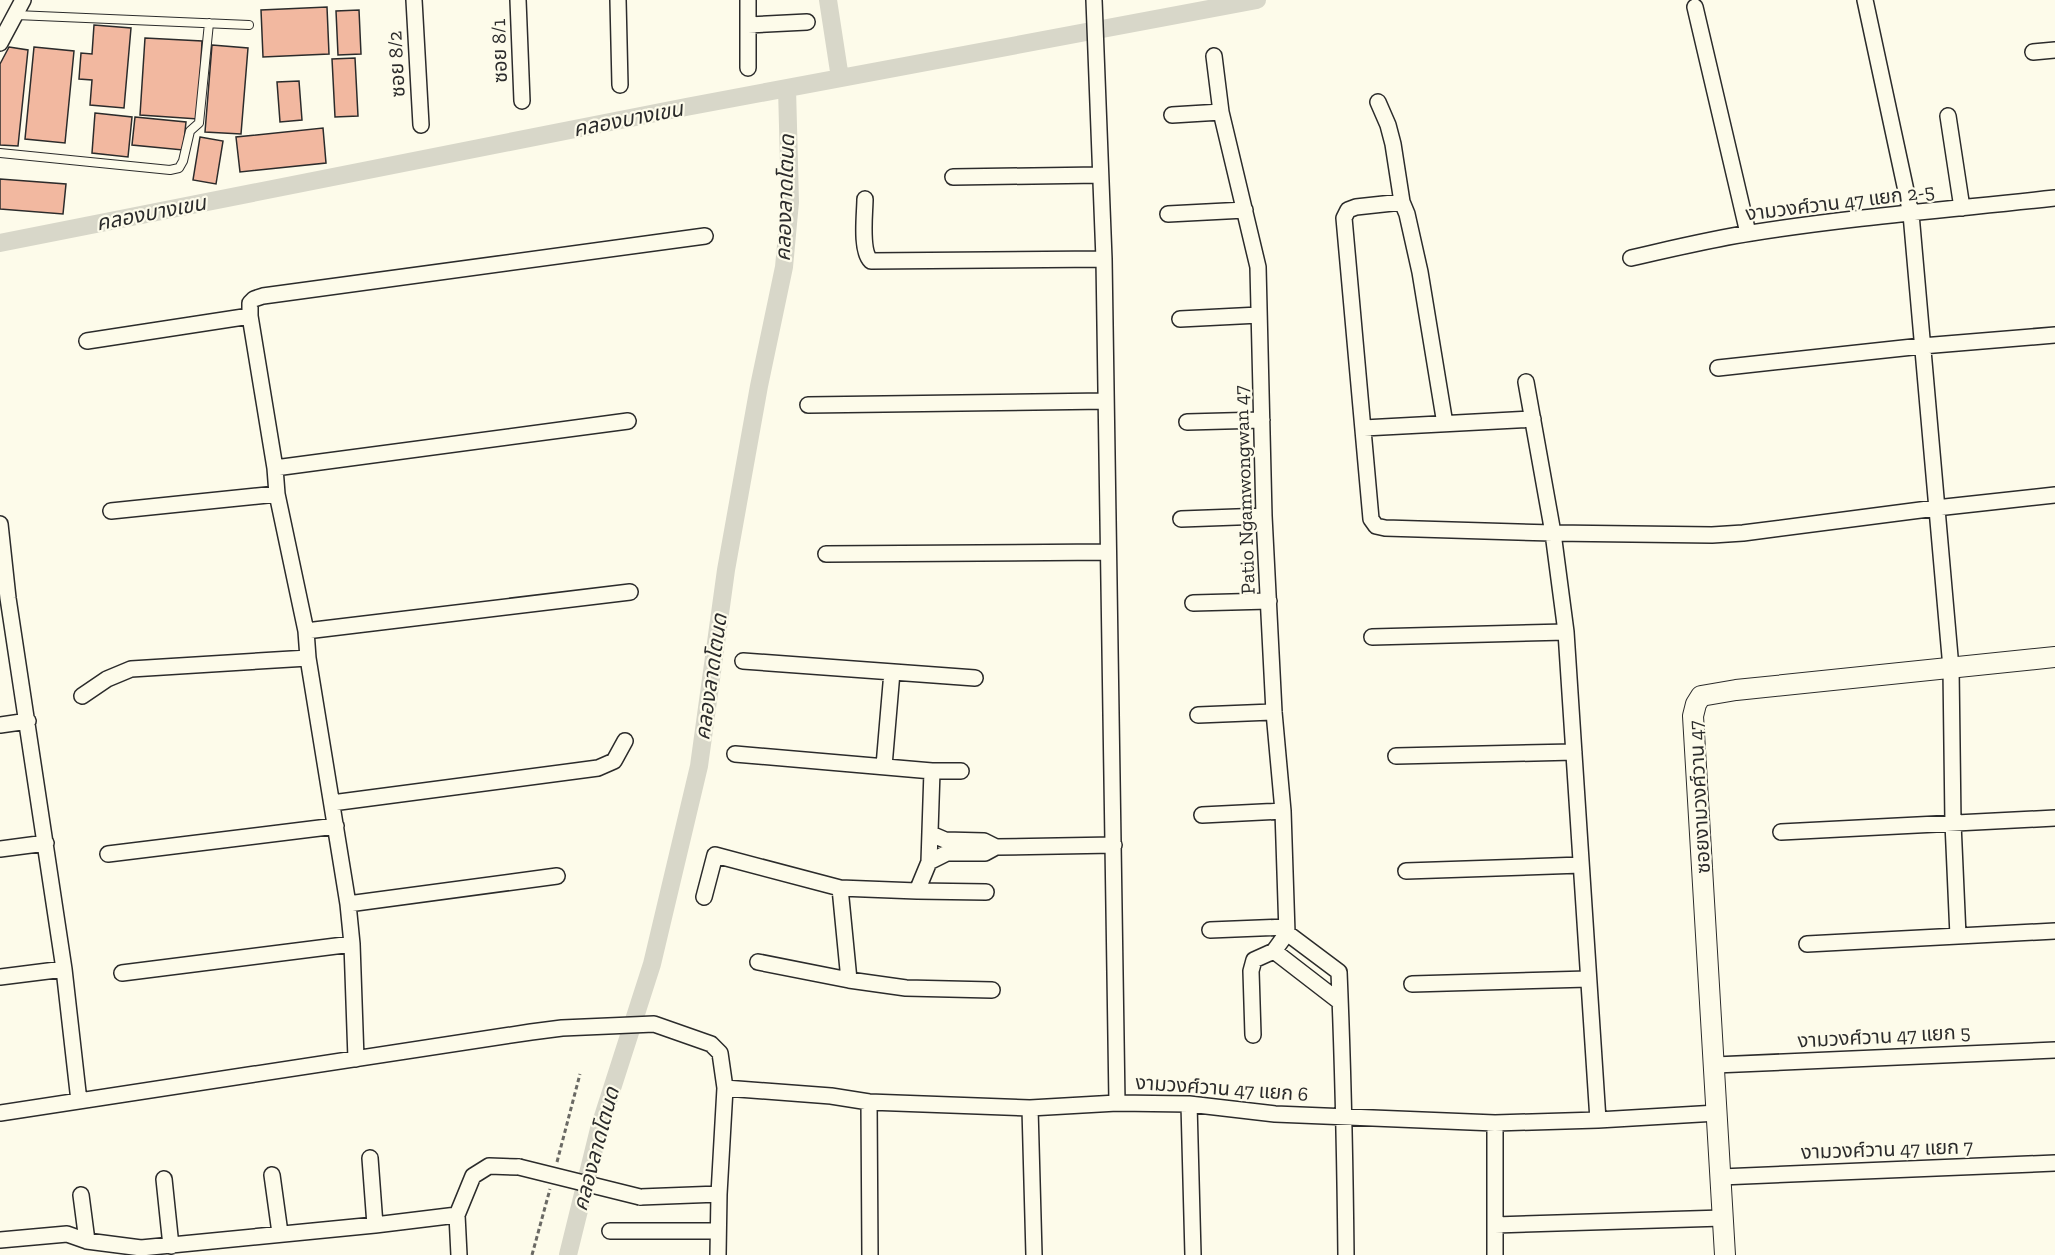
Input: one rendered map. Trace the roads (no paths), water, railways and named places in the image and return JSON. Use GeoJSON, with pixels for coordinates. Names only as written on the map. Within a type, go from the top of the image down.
{"type":"FeatureCollection","features":[{"type":"Feature","properties":{"kind":"street"},"geometry":{"type":"LineString","coordinates":[[0,43],[23,0]]}},
{"type":"Feature","properties":{"kind":"street","name":"ซอย 8/2"},"geometry":{"type":"LineString","coordinates":[[414,0],[421,125]]}},
{"type":"Feature","properties":{"kind":"street","name":"ซอย 8/1"},"geometry":{"type":"LineString","coordinates":[[518,0],[522,101]]}},
{"type":"Feature","properties":{"kind":"street"},"geometry":{"type":"LineString","coordinates":[[618,0],[620,85]]}},
{"type":"Feature","properties":{"kind":"street"},"geometry":{"type":"LineString","coordinates":[[748,0],[748,68]]}},
{"type":"Feature","properties":{"kind":"street"},"geometry":{"type":"LineString","coordinates":[[1094,0],[1104,260],[1117,1103]]}},
{"type":"Feature","properties":{"kind":"street"},"geometry":{"type":"LineString","coordinates":[[1865,0],[1911,214],[1951,668],[1953,823],[1958,936]]}},
{"type":"Feature","properties":{"kind":"street"},"geometry":{"type":"LineString","coordinates":[[1695,7],[1748,233]]}},
{"type":"Feature","properties":{"kind":"street"},"geometry":{"type":"LineString","coordinates":[[748,25],[807,22]]}},
{"type":"Feature","properties":{"kind":"street"},"geometry":{"type":"LineString","coordinates":[[2033,52],[2055,50]]}},
{"type":"Feature","properties":{"kind":"street","name":"Patio Ngamwongwan 47"},"geometry":{"type":"LineString","coordinates":[[1214,56],[1221,112],[1258,267],[1264,516],[1274,712],[1283,811],[1287,930]]}},
{"type":"Feature","properties":{"kind":"street"},"geometry":{"type":"LineString","coordinates":[[1378,102],[1388,124],[1393,144],[1402,202],[1407,214],[1420,272],[1445,424]]}},
{"type":"Feature","properties":{"kind":"street"},"geometry":{"type":"LineString","coordinates":[[1173,115],[1221,112]]}},
{"type":"Feature","properties":{"kind":"street"},"geometry":{"type":"LineString","coordinates":[[1948,116],[1962,208]]}},
{"type":"Feature","properties":{"kind":"street"},"geometry":{"type":"LineString","coordinates":[[953,177],[1100,175]]}},
{"type":"Feature","properties":{"kind":"street"},"geometry":{"type":"LineString","coordinates":[[865,198],[865,247],[867,257],[871,261],[1104,260]]}},
{"type":"Feature","properties":{"kind":"street","name":"งามวงศ์วาน 47 แยก 2-5"},"geometry":{"type":"LineString","coordinates":[[1631,258],[1748,233],[1843,219],[2055,198]]}},
{"type":"Feature","properties":{"kind":"street"},"geometry":{"type":"LineString","coordinates":[[1402,202],[1356,207],[1348,210],[1344,218],[1371,519],[1376,526],[1553,533],[1712,535],[2055,495]]}},
{"type":"Feature","properties":{"kind":"street"},"geometry":{"type":"LineString","coordinates":[[1168,214],[1245,210]]}},
{"type":"Feature","properties":{"kind":"street"},"geometry":{"type":"LineString","coordinates":[[356,1059],[352,944],[348,904],[308,658],[306,632],[277,494],[275,468],[250,316],[250,303],[263,296],[705,236]]}},
{"type":"Feature","properties":{"kind":"street"},"geometry":{"type":"LineString","coordinates":[[1180,319],[1259,315]]}},
{"type":"Feature","properties":{"kind":"street"},"geometry":{"type":"LineString","coordinates":[[87,341],[250,316]]}},
{"type":"Feature","properties":{"kind":"street"},"geometry":{"type":"LineString","coordinates":[[1718,368],[1922,346],[2055,335]]}},
{"type":"Feature","properties":{"kind":"street"},"geometry":{"type":"LineString","coordinates":[[1526,382],[1553,533],[1566,632],[1598,1120]]}},
{"type":"Feature","properties":{"kind":"street"},"geometry":{"type":"LineString","coordinates":[[808,405],[1106,401]]}},
{"type":"Feature","properties":{"kind":"street"},"geometry":{"type":"LineString","coordinates":[[1364,428],[1533,419]]}},
{"type":"Feature","properties":{"kind":"street"},"geometry":{"type":"LineString","coordinates":[[1187,422],[1262,420]]}},
{"type":"Feature","properties":{"kind":"street"},"geometry":{"type":"LineString","coordinates":[[275,468],[628,421]]}},
{"type":"Feature","properties":{"kind":"street"},"geometry":{"type":"LineString","coordinates":[[111,511],[277,494]]}},
{"type":"Feature","properties":{"kind":"street"},"geometry":{"type":"LineString","coordinates":[[1181,519],[1264,516]]}},
{"type":"Feature","properties":{"kind":"street"},"geometry":{"type":"LineString","coordinates":[[0,524],[4,598],[28,721],[64,969],[79,1101]]}},
{"type":"Feature","properties":{"kind":"street"},"geometry":{"type":"LineString","coordinates":[[826,554],[1108,552]]}},
{"type":"Feature","properties":{"kind":"street"},"geometry":{"type":"LineString","coordinates":[[306,632],[630,592]]}},
{"type":"Feature","properties":{"kind":"street"},"geometry":{"type":"LineString","coordinates":[[1193,603],[1269,601]]}},
{"type":"Feature","properties":{"kind":"street"},"geometry":{"type":"LineString","coordinates":[[1372,637],[1566,632]]}},
{"type":"Feature","properties":{"kind":"street","name":"ซอยงามวงศ์วาน 47"},"geometry":{"type":"LineString","coordinates":[[1725,1255],[1693,716],[1696,704],[1701,696],[1736,690],[2055,657]]}},
{"type":"Feature","properties":{"kind":"street"},"geometry":{"type":"LineString","coordinates":[[82,696],[107,679],[132,669],[308,658]]}},
{"type":"Feature","properties":{"kind":"street"},"geometry":{"type":"LineString","coordinates":[[743,661],[975,678]]}},
{"type":"Feature","properties":{"kind":"street"},"geometry":{"type":"LineString","coordinates":[[884,766],[892,672]]}},
{"type":"Feature","properties":{"kind":"street"},"geometry":{"type":"LineString","coordinates":[[1198,714],[1274,712]]}},
{"type":"Feature","properties":{"kind":"street"},"geometry":{"type":"LineString","coordinates":[[0,725],[28,721]]}},
{"type":"Feature","properties":{"kind":"street"},"geometry":{"type":"LineString","coordinates":[[332,803],[598,768],[614,761],[625,741]]}},
{"type":"Feature","properties":{"kind":"street"},"geometry":{"type":"LineString","coordinates":[[1396,756],[1574,752]]}},
{"type":"Feature","properties":{"kind":"street"},"geometry":{"type":"LineString","coordinates":[[735,754],[932,771],[961,771]]}},
{"type":"Feature","properties":{"kind":"street"},"geometry":{"type":"LineString","coordinates":[[917,891],[929,862],[932,771]]}},
{"type":"Feature","properties":{"kind":"street"},"geometry":{"type":"LineString","coordinates":[[1202,815],[1283,811]]}},
{"type":"Feature","properties":{"kind":"street"},"geometry":{"type":"LineString","coordinates":[[1781,832],[2055,818]]}},
{"type":"Feature","properties":{"kind":"street"},"geometry":{"type":"LineString","coordinates":[[108,854],[336,826]]}},
{"type":"Feature","properties":{"kind":"street"},"geometry":{"type":"LineString","coordinates":[[931,834],[945,840],[984,841],[996,847],[1114,845]]}},
{"type":"Feature","properties":{"kind":"street"},"geometry":{"type":"LineString","coordinates":[[0,849],[46,843]]}},
{"type":"Feature","properties":{"kind":"street"},"geometry":{"type":"LineString","coordinates":[[929,862],[947,853],[985,853],[996,847]]}},
{"type":"Feature","properties":{"kind":"street"},"geometry":{"type":"LineString","coordinates":[[704,897],[715,855],[840,888],[986,892]]}},
{"type":"Feature","properties":{"kind":"street"},"geometry":{"type":"LineString","coordinates":[[1406,871],[1581,865]]}},
{"type":"Feature","properties":{"kind":"street"},"geometry":{"type":"LineString","coordinates":[[348,904],[557,876]]}},
{"type":"Feature","properties":{"kind":"street"},"geometry":{"type":"LineString","coordinates":[[840,888],[849,980]]}},
{"type":"Feature","properties":{"kind":"street"},"geometry":{"type":"LineString","coordinates":[[1210,930],[1287,930],[1339,972],[1346,1255]]}},
{"type":"Feature","properties":{"kind":"street"},"geometry":{"type":"LineString","coordinates":[[1253,1035],[1251,971],[1254,960],[1274,951],[1287,930]]}},
{"type":"Feature","properties":{"kind":"street"},"geometry":{"type":"LineString","coordinates":[[1807,944],[2055,931]]}},
{"type":"Feature","properties":{"kind":"street"},"geometry":{"type":"LineString","coordinates":[[122,973],[352,944]]}},
{"type":"Feature","properties":{"kind":"street"},"geometry":{"type":"LineString","coordinates":[[1274,951],[1340,1002]]}},
{"type":"Feature","properties":{"kind":"street"},"geometry":{"type":"LineString","coordinates":[[758,962],[849,980],[906,988],[992,990]]}},
{"type":"Feature","properties":{"kind":"street"},"geometry":{"type":"LineString","coordinates":[[0,977],[64,969]]}},
{"type":"Feature","properties":{"kind":"street"},"geometry":{"type":"LineString","coordinates":[[1412,984],[1588,979]]}},
{"type":"Feature","properties":{"kind":"street"},"geometry":{"type":"LineString","coordinates":[[0,1113],[562,1028],[654,1024],[711,1044],[720,1053],[725,1088],[718,1255]]}},
{"type":"Feature","properties":{"kind":"street","name":"งามวงศ์วาน 47 แยก 5"},"geometry":{"type":"LineString","coordinates":[[1715,1065],[2055,1050]]}},
{"type":"Feature","properties":{"kind":"street","name":"งามวงศ์วาน 47 แยก 6"},"geometry":{"type":"LineString","coordinates":[[725,1088],[831,1096],[869,1102],[1030,1108],[1117,1103],[1189,1104],[1275,1114],[1495,1123],[1717,1113]]}},
{"type":"Feature","properties":{"kind":"street"},"geometry":{"type":"LineString","coordinates":[[869,1102],[870,1255]]}},
{"type":"Feature","properties":{"kind":"street"},"geometry":{"type":"LineString","coordinates":[[1189,1104],[1193,1255]]}},
{"type":"Feature","properties":{"kind":"street"},"geometry":{"type":"LineString","coordinates":[[1030,1108],[1034,1255]]}},
{"type":"Feature","properties":{"kind":"street"},"geometry":{"type":"LineString","coordinates":[[1495,1123],[1495,1255]]}},
{"type":"Feature","properties":{"kind":"street"},"geometry":{"type":"LineString","coordinates":[[370,1158],[375,1225]]}},
{"type":"Feature","properties":{"kind":"street","name":"งามวงศ์วาน 47 แยก 7"},"geometry":{"type":"LineString","coordinates":[[1721,1177],[2055,1163]]}},
{"type":"Feature","properties":{"kind":"street"},"geometry":{"type":"LineString","coordinates":[[459,1255],[457,1215],[473,1176],[489,1166],[519,1167],[640,1197],[719,1194]]}},
{"type":"Feature","properties":{"kind":"street"},"geometry":{"type":"LineString","coordinates":[[272,1175],[280,1233]]}},
{"type":"Feature","properties":{"kind":"street"},"geometry":{"type":"LineString","coordinates":[[164,1179],[171,1246]]}},
{"type":"Feature","properties":{"kind":"street"},"geometry":{"type":"LineString","coordinates":[[81,1195],[87,1241]]}},
{"type":"Feature","properties":{"kind":"street"},"geometry":{"type":"LineString","coordinates":[[0,1240],[68,1234],[87,1241],[141,1248],[457,1215]]}},
{"type":"Feature","properties":{"kind":"street"},"geometry":{"type":"LineString","coordinates":[[1495,1225],[1723,1218]]}},
{"type":"Feature","properties":{"kind":"street"},"geometry":{"type":"LineString","coordinates":[[610,1231],[718,1231]]}},
{"type":"Feature","properties":{"kind":"lane"},"geometry":{"type":"LineString","coordinates":[[14,15],[249,25]]}},
{"type":"Feature","properties":{"kind":"lane"},"geometry":{"type":"LineString","coordinates":[[0,153],[170,170],[179,168],[190,131],[199,123],[209,23]]}},
{"type":"Feature","properties":{"kind":"waterway"},"geometry":{"type":"LineString","coordinates":[[828,0],[840,78]]}},
{"type":"Feature","properties":{"kind":"waterway","name":"คลองบางเขน"},"geometry":{"type":"LineString","coordinates":[[0,243],[686,107],[1257,0]]}},
{"type":"Feature","properties":{"kind":"waterway","name":"คลองลาดโตนด"},"geometry":{"type":"LineString","coordinates":[[568,1255],[599,1129],[652,964],[699,766],[726,570],[759,386],[784,267],[790,202],[787,88]]}}]}
